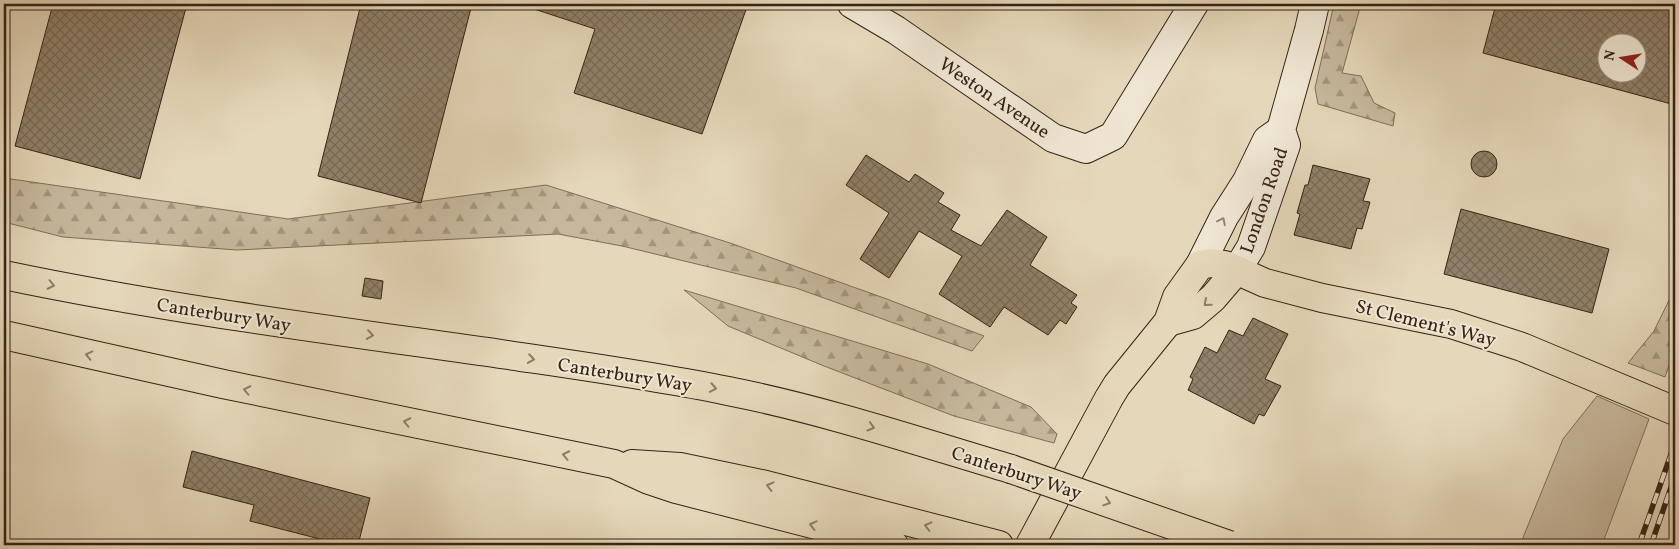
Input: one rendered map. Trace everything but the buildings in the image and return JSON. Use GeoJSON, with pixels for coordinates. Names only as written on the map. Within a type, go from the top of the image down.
{"type":"FeatureCollection","features":[{"type":"Feature","properties":{"kind":"main road","name":"St Clement's Way"},"geometry":{"type":"LineString","coordinates":[[1200,264],[1225,265],[1265,283],[1451,324],[1522,347],[1675,410]]}},
{"type":"Feature","properties":{"kind":"main road","name":"London Road"},"geometry":{"type":"LineString","coordinates":[[1030,545],[1109,398],[1168,322],[1177,297],[1200,264]]}},
{"type":"Feature","properties":{"kind":"main road","name":"London Road"},"geometry":{"type":"LineString","coordinates":[[1168,322],[1193,315],[1213,298],[1237,270]]}},
{"type":"Feature","properties":{"kind":"main road","name":"Canterbury Way"},"geometry":{"type":"LineString","coordinates":[[4,276],[239,318],[579,366],[728,391],[837,416],[1011,469],[1229,545]]}},
{"type":"Feature","properties":{"kind":"main road"},"geometry":{"type":"LineString","coordinates":[[4,335],[223,384],[614,464],[648,464],[680,467],[766,485],[995,544]]}},
{"type":"Feature","properties":{"kind":"main road"},"geometry":{"type":"LineString","coordinates":[[614,464],[649,480],[676,489],[894,545]]}},
{"type":"Feature","properties":{"kind":"street","name":"Weston Avenue"},"geometry":{"type":"LineString","coordinates":[[852,4],[896,30],[1053,138],[1086,149],[1112,136],[1194,4]]}},
{"type":"Feature","properties":{"kind":"street","name":"London Road"},"geometry":{"type":"LineString","coordinates":[[1237,270],[1252,248],[1286,145],[1281,130],[1315,4]]}},
{"type":"Feature","properties":{"kind":"street","name":"London Road"},"geometry":{"type":"LineString","coordinates":[[1200,264],[1267,140],[1281,130]]}},
{"type":"Feature","properties":{"kind":"green space"},"geometry":{"type":"Polygon","coordinates":[[[1334,4],[1361,4],[1342,73],[1361,76],[1374,103],[1395,113],[1393,126],[1318,104],[1315,88],[1334,4]]]}},
{"type":"Feature","properties":{"kind":"green space"},"geometry":{"type":"Polygon","coordinates":[[[4,178],[288,219],[546,185],[730,243],[984,336],[972,351],[796,288],[622,246],[558,234],[237,250],[63,237],[4,222],[4,178]]]}},
{"type":"Feature","properties":{"kind":"green space"},"geometry":{"type":"Polygon","coordinates":[[[1675,288],[1675,350],[1665,377],[1628,363],[1654,331],[1675,288]]]}},
{"type":"Feature","properties":{"kind":"green space"},"geometry":{"type":"Polygon","coordinates":[[[684,290],[928,364],[1031,407],[1057,434],[1054,443],[954,416],[824,366],[728,326],[684,290]]]}},
{"type":"Feature","properties":{"kind":"green space"},"geometry":{"type":"Polygon","coordinates":[[[1597,396],[1649,419],[1602,545],[1520,545],[1563,439],[1597,396]]]}},
{"type":"Feature","properties":{"kind":"railway"},"geometry":{"type":"LineString","coordinates":[[1639,545],[1675,443]]}},
{"type":"Feature","properties":{"kind":"railway"},"geometry":{"type":"LineString","coordinates":[[1651,545],[1675,476]]}}]}
